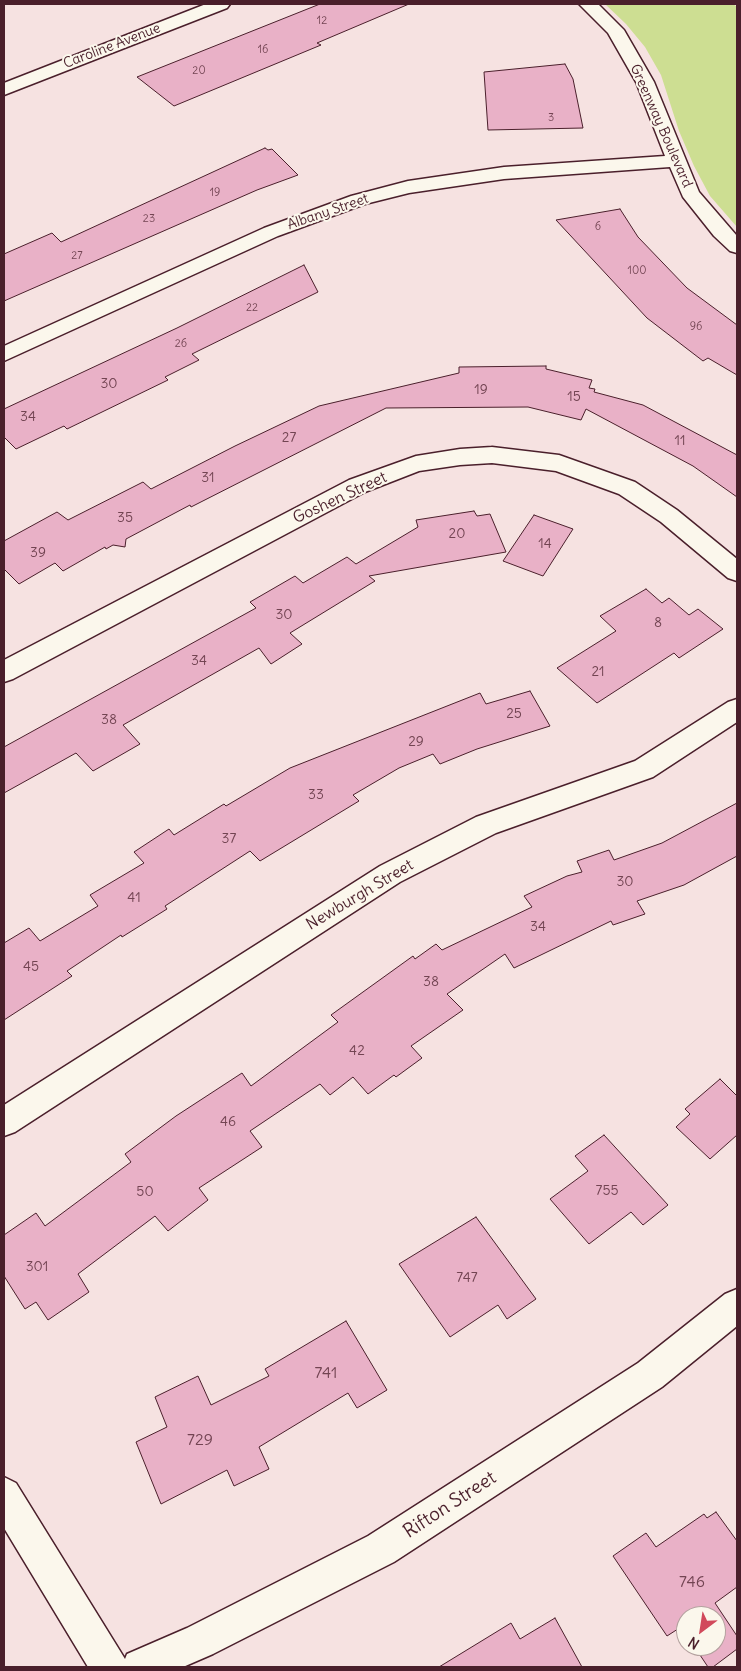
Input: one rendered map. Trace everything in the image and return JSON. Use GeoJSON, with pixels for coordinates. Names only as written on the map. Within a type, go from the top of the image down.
{"type":"FeatureCollection","features":[{"type":"Feature","properties":{"kind":"street","name":"Caroline Avenue"},"geometry":{"type":"LineString","coordinates":[[4,89],[221,4]]}},
{"type":"Feature","properties":{"kind":"street","name":"Greenway Boulevard"},"geometry":{"type":"LineString","coordinates":[[588,4],[615,30],[645,82],[690,193],[721,232],[737,247]]}},
{"type":"Feature","properties":{"kind":"street","name":"Albany Street"},"geometry":{"type":"LineString","coordinates":[[4,354],[271,232],[358,200],[408,187],[504,173],[677,161]]}},
{"type":"Feature","properties":{"kind":"street","name":"Goshen Street"},"geometry":{"type":"LineString","coordinates":[[4,672],[178,578],[357,486],[416,464],[460,457],[492,455],[559,463],[627,488],[669,516],[737,572]]}},
{"type":"Feature","properties":{"kind":"street","name":"Newburgh Street"},"geometry":{"type":"LineString","coordinates":[[4,1122],[390,874],[486,825],[644,769],[737,709]]}},
{"type":"Feature","properties":{"kind":"street","name":"Rifton Street"},"geometry":{"type":"LineString","coordinates":[[140,1667],[200,1640],[381,1549],[650,1375],[737,1305]]}},
{"type":"Feature","properties":{"kind":"street"},"geometry":{"type":"LineString","coordinates":[[4,1495],[109,1667]]}},
{"type":"Feature","properties":{"kind":"green space"},"geometry":{"type":"Polygon","coordinates":[[[605,4],[733,4],[737,7],[737,227],[710,196],[694,166],[679,131],[661,75],[645,47],[626,24],[605,4]]]}},
{"type":"Feature","properties":{"kind":"building"},"geometry":{"type":"Polygon","coordinates":[[[320,4],[409,4],[317,43],[321,45],[174,106],[137,77],[320,4]]]}},
{"type":"Feature","properties":{"kind":"building"},"geometry":{"type":"Polygon","coordinates":[[[565,64],[573,79],[583,128],[488,130],[484,72],[565,64]]]}},
{"type":"Feature","properties":{"kind":"building"},"geometry":{"type":"Polygon","coordinates":[[[265,148],[268,150],[272,149],[298,175],[257,190],[4,301],[4,254],[52,233],[61,242],[265,148]]]}},
{"type":"Feature","properties":{"kind":"building"},"geometry":{"type":"Polygon","coordinates":[[[620,209],[638,237],[687,288],[737,325],[737,375],[708,358],[703,361],[647,318],[556,220],[620,209]]]}},
{"type":"Feature","properties":{"kind":"building"},"geometry":{"type":"Polygon","coordinates":[[[304,265],[318,292],[192,354],[199,360],[165,377],[168,380],[67,429],[64,426],[16,449],[4,437],[4,409],[177,328],[304,265]]]}},
{"type":"Feature","properties":{"kind":"building"},"geometry":{"type":"Polygon","coordinates":[[[546,366],[546,369],[592,380],[589,388],[595,389],[594,392],[643,405],[737,455],[737,497],[693,466],[586,409],[581,420],[528,407],[386,408],[191,507],[190,505],[126,539],[125,547],[113,545],[106,549],[105,547],[63,571],[55,563],[19,584],[4,569],[4,541],[57,512],[68,520],[143,482],[151,489],[319,406],[459,373],[459,367],[546,366]]]}},
{"type":"Feature","properties":{"kind":"building"},"geometry":{"type":"Polygon","coordinates":[[[474,511],[477,516],[490,514],[506,552],[369,576],[375,581],[290,633],[302,644],[271,664],[259,648],[123,725],[140,744],[93,771],[76,753],[4,793],[4,747],[256,608],[250,602],[295,576],[303,583],[347,557],[356,564],[418,527],[416,520],[474,511]]]}},
{"type":"Feature","properties":{"kind":"building"},"geometry":{"type":"Polygon","coordinates":[[[534,515],[573,529],[543,576],[503,561],[534,515]]]}},
{"type":"Feature","properties":{"kind":"building"},"geometry":{"type":"Polygon","coordinates":[[[646,589],[662,603],[669,598],[689,615],[698,609],[723,629],[679,658],[674,653],[597,703],[557,668],[616,631],[600,616],[646,589]]]}},
{"type":"Feature","properties":{"kind":"building"},"geometry":{"type":"Polygon","coordinates":[[[530,691],[550,726],[477,749],[440,764],[433,754],[399,768],[353,795],[359,801],[260,861],[250,851],[165,906],[167,909],[122,937],[121,935],[67,971],[72,976],[4,1020],[4,943],[29,928],[40,941],[98,906],[90,895],[144,863],[134,852],[169,829],[174,835],[224,804],[226,806],[290,768],[480,693],[486,704],[530,691]]]}},
{"type":"Feature","properties":{"kind":"building"},"geometry":{"type":"Polygon","coordinates":[[[737,803],[737,856],[684,885],[637,901],[645,914],[613,925],[611,921],[514,968],[505,954],[447,994],[463,1010],[411,1046],[422,1058],[368,1094],[353,1077],[330,1095],[320,1084],[250,1131],[262,1147],[199,1188],[208,1200],[168,1231],[155,1216],[78,1274],[89,1292],[48,1320],[36,1302],[25,1309],[4,1276],[4,1235],[36,1213],[45,1226],[131,1162],[125,1154],[176,1116],[242,1073],[251,1086],[338,1022],[331,1015],[413,956],[415,959],[436,944],[442,950],[532,907],[524,896],[567,876],[582,872],[577,861],[609,850],[614,860],[662,843],[737,803]]]}},
{"type":"Feature","properties":{"kind":"building"},"geometry":{"type":"Polygon","coordinates":[[[720,1079],[737,1096],[737,1135],[710,1159],[676,1127],[690,1114],[685,1109],[720,1079]]]}},
{"type":"Feature","properties":{"kind":"building"},"geometry":{"type":"Polygon","coordinates":[[[604,1135],[668,1205],[643,1225],[631,1212],[589,1244],[550,1199],[588,1171],[575,1156],[604,1135]]]}},
{"type":"Feature","properties":{"kind":"building"},"geometry":{"type":"Polygon","coordinates":[[[476,1217],[536,1299],[507,1319],[498,1305],[450,1337],[399,1264],[476,1217]]]}},
{"type":"Feature","properties":{"kind":"building"},"geometry":{"type":"Polygon","coordinates":[[[346,1321],[387,1390],[357,1408],[348,1393],[259,1447],[269,1469],[234,1486],[227,1470],[161,1504],[136,1442],[167,1427],[155,1397],[198,1376],[211,1405],[269,1376],[265,1369],[346,1321]]]}},
{"type":"Feature","properties":{"kind":"building"},"geometry":{"type":"Polygon","coordinates":[[[716,1512],[737,1541],[737,1587],[715,1603],[717,1606],[676,1606],[676,1630],[667,1636],[613,1556],[646,1533],[656,1547],[704,1514],[707,1518],[716,1512]]]}},
{"type":"Feature","properties":{"kind":"building"},"geometry":{"type":"Polygon","coordinates":[[[555,1618],[582,1667],[439,1667],[511,1623],[520,1639],[555,1618]]]}},
{"type":"Feature","properties":{"kind":"building"},"geometry":{"type":"Polygon","coordinates":[[[726,1620],[737,1636],[737,1649],[713,1667],[708,1667],[701,1656],[726,1656],[726,1620]]]}}]}
